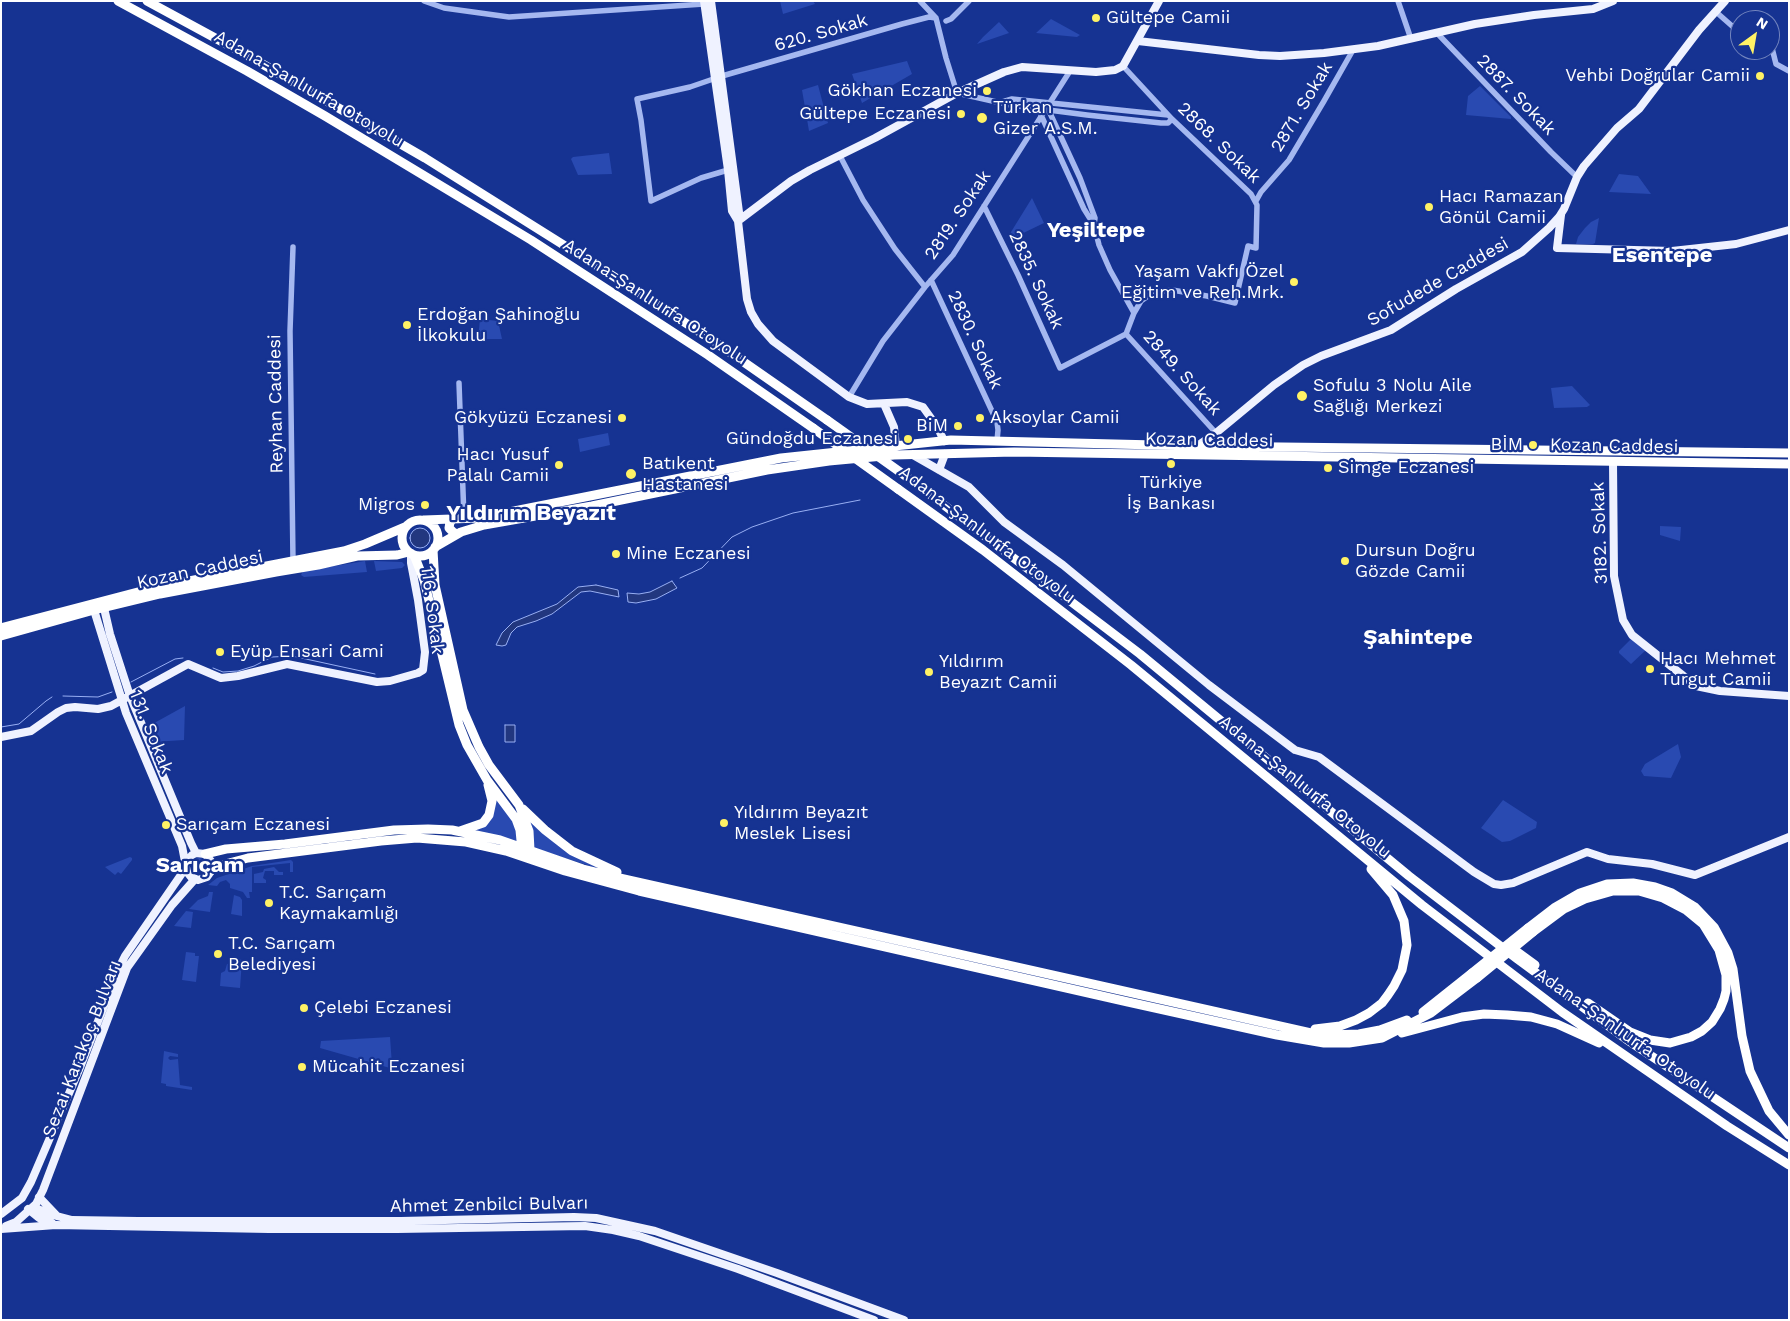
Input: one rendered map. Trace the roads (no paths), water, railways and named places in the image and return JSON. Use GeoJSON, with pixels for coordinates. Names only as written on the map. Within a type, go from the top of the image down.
{"type":"FeatureCollection","features":[{"type":"Feature","properties":{"kind":"highway","name":"Adana-Şanlıurfa Otoyolu"},"geometry":{"type":"LineString","coordinates":[[118,1],[247,71],[522,234],[708,355],[813,428],[983,550],[1123,659],[1422,905],[1562,1012],[1727,1126],[1789,1165]]}},
{"type":"Feature","properties":{"kind":"highway","name":"Adana-Şanlıurfa Otoyolu"},"geometry":{"type":"LineString","coordinates":[[148,1],[252,58],[433,163],[676,317],[827,420],[908,477],[1140,654],[1356,830],[1409,876],[1516,958],[1626,1039],[1789,1148]]}},
{"type":"Feature","properties":{"kind":"highway","name":"Kozan Caddesi"},"geometry":{"type":"LineString","coordinates":[[424,520],[479,518],[781,458],[939,441],[997,440],[1197,446],[1789,453]]}},
{"type":"Feature","properties":{"kind":"highway"},"geometry":{"type":"LineString","coordinates":[[934,454],[939,441],[948,447],[945,454]]}},
{"type":"Feature","properties":{"kind":"highway","name":"Kozan Caddesi"},"geometry":{"type":"LineString","coordinates":[[434,548],[457,534],[484,525],[592,506],[766,470],[829,461],[913,455],[1014,452],[1789,464]]}},
{"type":"Feature","properties":{"kind":"highway"},"geometry":{"type":"LineString","coordinates":[[457,534],[450,530],[449,525],[460,518]]}},
{"type":"Feature","properties":{"kind":"highway"},"geometry":{"type":"LineString","coordinates":[[525,854],[516,819],[487,780],[467,745],[455,713],[424,580],[402,539],[405,527],[413,521],[424,520],[433,525],[438,537],[434,548],[435,585],[463,710],[474,737],[489,765],[519,805],[551,835],[580,856],[623,875],[672,889]]}},
{"type":"Feature","properties":{"kind":"highway","name":"Kozan Caddesi"},"geometry":{"type":"LineString","coordinates":[[1,628],[144,590],[344,551],[405,527]]}},
{"type":"Feature","properties":{"kind":"highway"},"geometry":{"type":"LineString","coordinates":[[411,553],[425,555],[434,548]]}},
{"type":"Feature","properties":{"kind":"highway","name":"Kozan Caddesi"},"geometry":{"type":"LineString","coordinates":[[1,636],[99,609],[167,593],[357,556],[411,553]]}},
{"type":"Feature","properties":{"kind":"highway"},"geometry":{"type":"LineString","coordinates":[[460,832],[483,823],[490,812],[492,801],[487,780]]}},
{"type":"Feature","properties":{"kind":"highway"},"geometry":{"type":"LineString","coordinates":[[519,805],[529,831],[525,854]]}},
{"type":"Feature","properties":{"kind":"highway"},"geometry":{"type":"LineString","coordinates":[[1278,1026],[1324,1028],[1340,1026],[1356,1020],[1382,1003],[1394,986],[1404,961],[1407,945],[1404,921],[1392,895],[1374,872],[1328,828]]}},
{"type":"Feature","properties":{"kind":"highway"},"geometry":{"type":"LineString","coordinates":[[200,854],[226,849],[285,844],[394,830],[435,829],[460,832],[591,879],[639,891],[1277,1035],[1324,1043],[1349,1043],[1382,1038],[1474,1015],[1520,1016],[1544,1020],[1567,1028],[1602,1045],[1657,1078]]}},
{"type":"Feature","properties":{"kind":"highway"},"geometry":{"type":"LineString","coordinates":[[1356,830],[1592,1007],[1637,1035],[1663,1043],[1684,1040],[1706,1027],[1717,1016],[1722,1005],[1726,991],[1726,975],[1722,957],[1715,941],[1703,924],[1692,915],[1663,898],[1621,890],[1604,892],[1575,903],[1530,930]]}},
{"type":"Feature","properties":{"kind":"highway"},"geometry":{"type":"LineString","coordinates":[[212,870],[237,860],[398,839],[436,839],[466,842],[1278,1026],[1329,1035],[1359,1034],[1401,1023],[1419,1014],[1474,976]]}},
{"type":"Feature","properties":{"kind":"highway"},"geometry":{"type":"LineString","coordinates":[[1382,1038],[1431,1013],[1554,908],[1580,892],[1607,884],[1633,883],[1655,887],[1672,893],[1695,907],[1714,927],[1728,953],[1733,969],[1742,1036],[1750,1071],[1769,1111],[1789,1135]]}},
{"type":"Feature","properties":{"kind":"main road"},"geometry":{"type":"LineString","coordinates":[[738,221],[791,181],[958,93],[1017,68],[1108,71],[1122,66],[1138,41],[1149,16],[1159,1]]}},
{"type":"Feature","properties":{"kind":"main road"},"geometry":{"type":"LineString","coordinates":[[1138,41],[1270,56],[1324,53],[1353,50],[1411,39],[1436,32],[1534,15],[1593,9],[1613,1]]}},
{"type":"Feature","properties":{"kind":"main road","name":"Sofudede Caddesi"},"geometry":{"type":"LineString","coordinates":[[1197,446],[1216,433],[1274,385],[1303,365],[1321,356],[1391,330],[1461,286],[1515,257],[1542,234],[1562,213],[1577,177],[1584,166],[1610,135],[1639,109],[1715,11],[1725,1]]}},
{"type":"Feature","properties":{"kind":"main road"},"geometry":{"type":"LineString","coordinates":[[706,2],[740,212],[738,221],[747,299],[751,312],[758,324],[773,341],[849,397],[867,404],[907,402],[919,404],[927,411],[935,423],[939,441]]}},
{"type":"Feature","properties":{"kind":"main road"},"geometry":{"type":"LineString","coordinates":[[718,78],[732,211],[738,221]]}},
{"type":"Feature","properties":{"kind":"main road"},"geometry":{"type":"LineString","coordinates":[[1562,213],[1557,248],[1679,251],[1749,242],[1789,230]]}},
{"type":"Feature","properties":{"kind":"main road"},"geometry":{"type":"LineString","coordinates":[[884,404],[894,428],[896,447]]}},
{"type":"Feature","properties":{"kind":"main road"},"geometry":{"type":"LineString","coordinates":[[934,454],[939,470]]}},
{"type":"Feature","properties":{"kind":"main road"},"geometry":{"type":"LineString","coordinates":[[939,470],[945,454]]}},
{"type":"Feature","properties":{"kind":"main road"},"geometry":{"type":"LineString","coordinates":[[913,455],[969,486],[1004,522],[1063,565],[1209,685],[1295,750],[1319,757],[1474,872],[1494,884],[1513,883],[1587,852],[1608,858],[1652,864],[1695,875],[1789,837]]}},
{"type":"Feature","properties":{"kind":"main road","name":"3182. Sokak"},"geometry":{"type":"LineString","coordinates":[[1613,462],[1614,576],[1622,620],[1632,634],[1696,686],[1720,691],[1789,696]]}},
{"type":"Feature","properties":{"kind":"main road","name":"116. Sokak"},"geometry":{"type":"LineString","coordinates":[[130,696],[188,664],[220,678],[238,676],[287,664],[384,682],[413,675],[423,670],[425,652],[418,600],[410,563],[411,553]]}},
{"type":"Feature","properties":{"kind":"main road"},"geometry":{"type":"LineString","coordinates":[[99,609],[110,634],[130,696],[191,843],[200,854],[211,861],[212,870],[207,877],[195,879],[189,875],[186,865]]}},
{"type":"Feature","properties":{"kind":"main road","name":"131. Sokak"},"geometry":{"type":"LineString","coordinates":[[99,609],[122,700],[178,833],[186,865]]}},
{"type":"Feature","properties":{"kind":"main road"},"geometry":{"type":"LineString","coordinates":[[1,737],[30,731],[66,708],[103,708],[130,696]]}},
{"type":"Feature","properties":{"kind":"main road"},"geometry":{"type":"LineString","coordinates":[[57,1221],[33,1205],[23,1204],[24,1195],[79,1070],[121,963],[192,855],[200,854]]}},
{"type":"Feature","properties":{"kind":"main road","name":"Sezai Karakoç Bulvarı"},"geometry":{"type":"LineString","coordinates":[[33,1205],[44,1190],[127,968],[168,910],[195,879]]}},
{"type":"Feature","properties":{"kind":"main road"},"geometry":{"type":"LineString","coordinates":[[1,1214],[24,1195],[34,1193],[33,1205],[39,1218],[57,1221]]}},
{"type":"Feature","properties":{"kind":"main road"},"geometry":{"type":"LineString","coordinates":[[1,1228],[16,1222],[33,1205]]}},
{"type":"Feature","properties":{"kind":"main road","name":"Ahmet Zenbilci Bulvarı"},"geometry":{"type":"LineString","coordinates":[[57,1221],[401,1222],[596,1218],[655,1231],[761,1267],[904,1320]]}},
{"type":"Feature","properties":{"kind":"main road"},"geometry":{"type":"LineString","coordinates":[[1,1228],[57,1221]]}},
{"type":"Feature","properties":{"kind":"main road","name":"Ahmet Zenbilci Bulvarı"},"geometry":{"type":"LineString","coordinates":[[57,1221],[270,1229],[585,1226],[640,1236],[738,1269],[874,1320]]}},
{"type":"Feature","properties":{"kind":"street"},"geometry":{"type":"LineString","coordinates":[[424,1],[444,8],[510,17],[706,2]]}},
{"type":"Feature","properties":{"kind":"street"},"geometry":{"type":"LineString","coordinates":[[920,1],[936,18],[946,58],[958,93],[1045,112],[1161,123],[1168,123],[1170,117],[1012,99],[1002,102]]}},
{"type":"Feature","properties":{"kind":"street"},"geometry":{"type":"LineString","coordinates":[[946,21],[951,19],[968,1]]}},
{"type":"Feature","properties":{"kind":"street"},"geometry":{"type":"LineString","coordinates":[[1398,1],[1411,39]]}},
{"type":"Feature","properties":{"kind":"street"},"geometry":{"type":"LineString","coordinates":[[1715,11],[1730,24]]}},
{"type":"Feature","properties":{"kind":"street","name":"620. Sokak"},"geometry":{"type":"LineString","coordinates":[[728,170],[701,178],[651,201],[637,99],[690,87],[902,24],[929,17],[936,18]]}},
{"type":"Feature","properties":{"kind":"street","name":"2887. Sokak"},"geometry":{"type":"LineString","coordinates":[[1436,32],[1577,177]]}},
{"type":"Feature","properties":{"kind":"street","name":"2871. Sokak"},"geometry":{"type":"LineString","coordinates":[[1256,201],[1261,192],[1289,160],[1353,50]]}},
{"type":"Feature","properties":{"kind":"street"},"geometry":{"type":"LineString","coordinates":[[1775,60],[1776,64],[1789,71]]}},
{"type":"Feature","properties":{"kind":"street","name":"2868. Sokak"},"geometry":{"type":"LineString","coordinates":[[1122,66],[1170,117],[1251,194],[1256,201],[1256,248],[1248,246],[1235,303],[1207,296],[1166,290],[1144,297],[1134,313]]}},
{"type":"Feature","properties":{"kind":"street","name":"2819. Sokak"},"geometry":{"type":"LineString","coordinates":[[849,397],[883,341],[925,287],[954,255],[1070,71]]}},
{"type":"Feature","properties":{"kind":"street"},"geometry":{"type":"LineString","coordinates":[[1045,112],[1080,178],[1095,218],[1094,225]]}},
{"type":"Feature","properties":{"kind":"street"},"geometry":{"type":"LineString","coordinates":[[1045,112],[1084,209],[1094,225],[1099,245],[1110,270],[1134,313],[1126,334]]}},
{"type":"Feature","properties":{"kind":"street"},"geometry":{"type":"LineString","coordinates":[[840,156],[863,200],[889,241],[925,287]]}},
{"type":"Feature","properties":{"kind":"street","name":"2835. Sokak"},"geometry":{"type":"LineString","coordinates":[[984,206],[1060,368],[1126,334]]}},
{"type":"Feature","properties":{"kind":"street","name":"Reyhan Caddesi"},"geometry":{"type":"LineString","coordinates":[[293,247],[290,331],[293,561]]}},
{"type":"Feature","properties":{"kind":"street","name":"2830. Sokak"},"geometry":{"type":"LineString","coordinates":[[931,280],[997,422],[997,440]]}},
{"type":"Feature","properties":{"kind":"street","name":"2849. Sokak"},"geometry":{"type":"LineString","coordinates":[[1126,334],[1216,433]]}},
{"type":"Feature","properties":{"kind":"street"},"geometry":{"type":"LineString","coordinates":[[459,383],[460,518]]}},
{"type":"Feature","properties":{"kind":"waterway"},"geometry":{"type":"LineString","coordinates":[[680,578],[702,568],[732,537],[752,527],[793,513],[860,500]]}},
{"type":"Feature","properties":{"kind":"waterway"},"geometry":{"type":"LineString","coordinates":[[213,668],[223,672],[238,671],[272,657],[292,656],[375,674]]}},
{"type":"Feature","properties":{"kind":"waterway"},"geometry":{"type":"LineString","coordinates":[[131,682],[175,659],[183,658]]}},
{"type":"Feature","properties":{"kind":"waterway"},"geometry":{"type":"LineString","coordinates":[[63,696],[98,697],[112,692]]}},
{"type":"Feature","properties":{"kind":"waterway"},"geometry":{"type":"LineString","coordinates":[[1,727],[19,724],[52,697]]}},
{"type":"Feature","properties":{"kind":"place","name":"Gültepe Camii"},"geometry":{"type":"Point","coordinates":[1096,18]}},
{"type":"Feature","properties":{"kind":"place","name":"Vehbi Doğrular Camii"},"geometry":{"type":"Point","coordinates":[1760,76]}},
{"type":"Feature","properties":{"kind":"place","name":"Gökhan Eczanesi"},"geometry":{"type":"Point","coordinates":[987,91]}},
{"type":"Feature","properties":{"kind":"place","name":"Gültepe Eczanesi"},"geometry":{"type":"Point","coordinates":[961,114]}},
{"type":"Feature","properties":{"kind":"place","name":"Türkan Gizer A.S.M."},"geometry":{"type":"Point","coordinates":[982,118]}},
{"type":"Feature","properties":{"kind":"place","name":"Hacı Ramazan Gönül Camii"},"geometry":{"type":"Point","coordinates":[1429,207]}},
{"type":"Feature","properties":{"kind":"place","name":"Yaşam Vakfı Özel Eğitim ve Reh.Mrk."},"geometry":{"type":"Point","coordinates":[1294,282]}},
{"type":"Feature","properties":{"kind":"place","name":"Erdoğan Şahinoğlu İlkokulu"},"geometry":{"type":"Point","coordinates":[407,325]}},
{"type":"Feature","properties":{"kind":"place","name":"Sofulu 3 Nolu Aile Sağlığı Merkezi"},"geometry":{"type":"Point","coordinates":[1302,396]}},
{"type":"Feature","properties":{"kind":"place","name":"Gökyüzü Eczanesi"},"geometry":{"type":"Point","coordinates":[622,418]}},
{"type":"Feature","properties":{"kind":"place","name":"Aksoylar Camii"},"geometry":{"type":"Point","coordinates":[980,418]}},
{"type":"Feature","properties":{"kind":"place","name":"BiM"},"geometry":{"type":"Point","coordinates":[958,426]}},
{"type":"Feature","properties":{"kind":"place","name":"Gündoğdu Eczanesi"},"geometry":{"type":"Point","coordinates":[908,439]}},
{"type":"Feature","properties":{"kind":"place","name":"BİM"},"geometry":{"type":"Point","coordinates":[1533,445]}},
{"type":"Feature","properties":{"kind":"place","name":"Türkiye İş Bankası"},"geometry":{"type":"Point","coordinates":[1171,464]}},
{"type":"Feature","properties":{"kind":"place","name":"Hacı Yusuf Palalı Camii"},"geometry":{"type":"Point","coordinates":[559,465]}},
{"type":"Feature","properties":{"kind":"place","name":"Simge Eczanesi"},"geometry":{"type":"Point","coordinates":[1328,468]}},
{"type":"Feature","properties":{"kind":"place","name":"Batıkent Hastanesi"},"geometry":{"type":"Point","coordinates":[631,474]}},
{"type":"Feature","properties":{"kind":"place","name":"Migros"},"geometry":{"type":"Point","coordinates":[425,505]}},
{"type":"Feature","properties":{"kind":"place","name":"Mine Eczanesi"},"geometry":{"type":"Point","coordinates":[616,554]}},
{"type":"Feature","properties":{"kind":"place","name":"Dursun Doğru Gözde Camii"},"geometry":{"type":"Point","coordinates":[1345,561]}},
{"type":"Feature","properties":{"kind":"place","name":"Eyüp Ensari Cami"},"geometry":{"type":"Point","coordinates":[220,652]}},
{"type":"Feature","properties":{"kind":"place","name":"Hacı Mehmet Turgut Camii"},"geometry":{"type":"Point","coordinates":[1650,669]}},
{"type":"Feature","properties":{"kind":"place","name":"Yıldırım Beyazıt Camii"},"geometry":{"type":"Point","coordinates":[929,672]}},
{"type":"Feature","properties":{"kind":"place","name":"Yıldırım Beyazıt Meslek Lisesi"},"geometry":{"type":"Point","coordinates":[724,823]}},
{"type":"Feature","properties":{"kind":"place","name":"Sarıçam Eczanesi"},"geometry":{"type":"Point","coordinates":[166,825]}},
{"type":"Feature","properties":{"kind":"place","name":"T.C. Sarıçam Kaymakamlığı"},"geometry":{"type":"Point","coordinates":[269,903]}},
{"type":"Feature","properties":{"kind":"place","name":"T.C. Sarıçam Belediyesi"},"geometry":{"type":"Point","coordinates":[218,954]}},
{"type":"Feature","properties":{"kind":"place","name":"Çelebi Eczanesi"},"geometry":{"type":"Point","coordinates":[304,1008]}},
{"type":"Feature","properties":{"kind":"place","name":"Mücahit Eczanesi"},"geometry":{"type":"Point","coordinates":[302,1067]}},
{"type":"Feature","properties":{"kind":"district","name":"Yeşiltepe"},"geometry":{"type":"Point","coordinates":[1096,231]}},
{"type":"Feature","properties":{"kind":"district","name":"Esentepe"},"geometry":{"type":"Point","coordinates":[1662,256]}},
{"type":"Feature","properties":{"kind":"district","name":"Yıldırım Beyazıt"},"geometry":{"type":"Point","coordinates":[531,514]}},
{"type":"Feature","properties":{"kind":"district","name":"Şahintepe"},"geometry":{"type":"Point","coordinates":[1418,638]}},
{"type":"Feature","properties":{"kind":"district","name":"Sarıçam"},"geometry":{"type":"Point","coordinates":[200,866]}}]}
